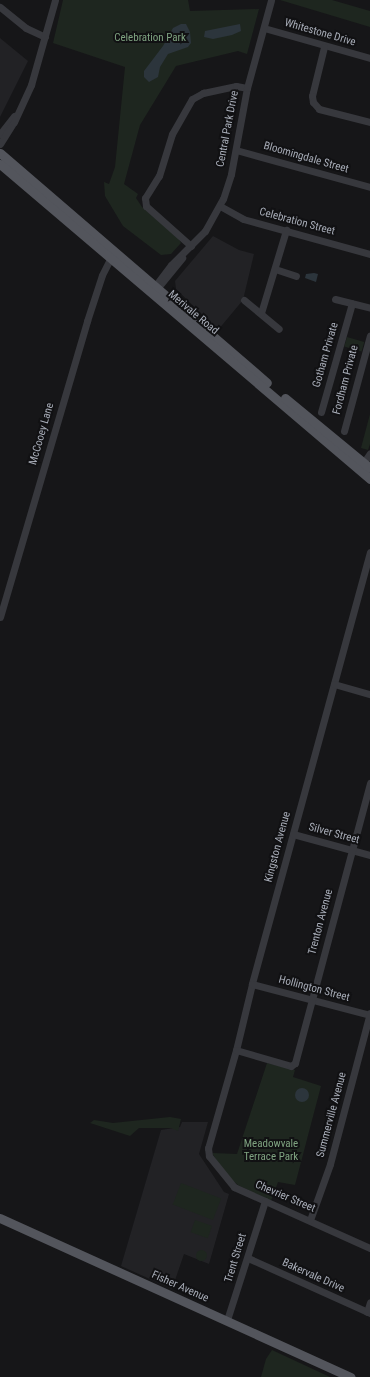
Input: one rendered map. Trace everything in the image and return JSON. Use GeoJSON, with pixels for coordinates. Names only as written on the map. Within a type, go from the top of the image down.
{"type":"FeatureCollection","features":[{"type":"Feature","properties":{"kind":"main road","name":"Merivale Road"},"geometry":{"type":"LineString","coordinates":[[0,153],[157,286],[366,467],[370,480]]}},
{"type":"Feature","properties":{"kind":"main road","name":"Merivale Road"},"geometry":{"type":"LineString","coordinates":[[0,164],[151,293],[366,467]]}},
{"type":"Feature","properties":{"kind":"main road","name":"Fisher Avenue"},"geometry":{"type":"LineString","coordinates":[[0,1218],[351,1377]]}},
{"type":"Feature","properties":{"kind":"street"},"geometry":{"type":"LineString","coordinates":[[0,144],[21,107],[45,37],[54,0]]}},
{"type":"Feature","properties":{"kind":"street","name":"Central Park Drive"},"geometry":{"type":"LineString","coordinates":[[151,293],[209,226],[220,206],[229,180],[247,88],[271,0]]}},
{"type":"Feature","properties":{"kind":"street"},"geometry":{"type":"LineString","coordinates":[[0,7],[26,28],[45,37]]}},
{"type":"Feature","properties":{"kind":"street","name":"Whitestone Drive"},"geometry":{"type":"LineString","coordinates":[[264,28],[324,47],[370,58]]}},
{"type":"Feature","properties":{"kind":"street"},"geometry":{"type":"LineString","coordinates":[[324,47],[312,96],[313,102],[319,109],[370,122]]}},
{"type":"Feature","properties":{"kind":"street"},"geometry":{"type":"LineString","coordinates":[[189,249],[146,206],[144,198],[159,176],[172,134],[192,99],[203,93],[236,86],[247,88]]}},
{"type":"Feature","properties":{"kind":"street"},"geometry":{"type":"LineString","coordinates":[[0,134],[21,107]]}},
{"type":"Feature","properties":{"kind":"street","name":"Bloomingdale Street"},"geometry":{"type":"LineString","coordinates":[[236,150],[370,187]]}},
{"type":"Feature","properties":{"kind":"street","name":"Celebration Street"},"geometry":{"type":"LineString","coordinates":[[220,206],[243,219],[370,254]]}},
{"type":"Feature","properties":{"kind":"street"},"geometry":{"type":"LineString","coordinates":[[261,313],[286,230]]}},
{"type":"Feature","properties":{"kind":"street","name":"McCooey Lane"},"geometry":{"type":"LineString","coordinates":[[0,617],[87,321],[102,275],[110,259]]}},
{"type":"Feature","properties":{"kind":"street"},"geometry":{"type":"LineString","coordinates":[[274,269],[296,276]]}},
{"type":"Feature","properties":{"kind":"street"},"geometry":{"type":"LineString","coordinates":[[335,299],[370,308]]}},
{"type":"Feature","properties":{"kind":"street"},"geometry":{"type":"LineString","coordinates":[[244,300],[280,328]]}},
{"type":"Feature","properties":{"kind":"street","name":"Gotham Private"},"geometry":{"type":"LineString","coordinates":[[321,412],[352,303]]}},
{"type":"Feature","properties":{"kind":"street","name":"Fordham Private"},"geometry":{"type":"LineString","coordinates":[[344,431],[370,335]]}},
{"type":"Feature","properties":{"kind":"street"},"geometry":{"type":"LineString","coordinates":[[366,467],[370,453]]}},
{"type":"Feature","properties":{"kind":"street","name":"Kingston Avenue"},"geometry":{"type":"LineString","coordinates":[[208,1148],[236,1050],[252,984],[370,552]]}},
{"type":"Feature","properties":{"kind":"street"},"geometry":{"type":"LineString","coordinates":[[334,684],[370,694]]}},
{"type":"Feature","properties":{"kind":"street","name":"Trenton Avenue"},"geometry":{"type":"LineString","coordinates":[[236,1050],[291,1066],[295,1063],[311,998],[370,783]]}},
{"type":"Feature","properties":{"kind":"street","name":"Silver Street"},"geometry":{"type":"LineString","coordinates":[[293,834],[370,855]]}},
{"type":"Feature","properties":{"kind":"street","name":"Hollington Street"},"geometry":{"type":"LineString","coordinates":[[252,984],[311,998],[370,1015]]}},
{"type":"Feature","properties":{"kind":"street","name":"Summerville Avenue"},"geometry":{"type":"LineString","coordinates":[[310,1220],[330,1164],[370,1015]]}},
{"type":"Feature","properties":{"kind":"street","name":"Chevrier Street"},"geometry":{"type":"LineString","coordinates":[[208,1148],[209,1156],[229,1183],[265,1202],[310,1220],[370,1248]]}},
{"type":"Feature","properties":{"kind":"street","name":"Trent Street"},"geometry":{"type":"LineString","coordinates":[[226,1320],[248,1258],[265,1202]]}},
{"type":"Feature","properties":{"kind":"street","name":"Bakervale Drive"},"geometry":{"type":"LineString","coordinates":[[248,1258],[369,1313]]}},
{"type":"Feature","properties":{"kind":"street"},"geometry":{"type":"LineString","coordinates":[[369,1313],[370,1302]]}},
{"type":"Feature","properties":{"kind":"shaded area"},"geometry":{"type":"Polygon","coordinates":[[[181,24],[186,24],[190,32],[191,43],[188,47],[168,54],[160,67],[158,77],[149,82],[144,77],[144,71],[163,46],[173,28],[181,24]]]}},
{"type":"Feature","properties":{"kind":"shaded area"},"geometry":{"type":"Polygon","coordinates":[[[240,24],[241,31],[232,35],[213,39],[204,37],[205,31],[240,24]]]}},
{"type":"Feature","properties":{"kind":"shaded area"},"geometry":{"type":"Polygon","coordinates":[[[0,38],[28,61],[0,117],[0,38]]]}},
{"type":"Feature","properties":{"kind":"shaded area"},"geometry":{"type":"Polygon","coordinates":[[[213,236],[239,250],[254,254],[243,300],[218,330],[176,289],[175,281],[213,236]]]}},
{"type":"Feature","properties":{"kind":"shaded area"},"geometry":{"type":"Polygon","coordinates":[[[306,274],[318,274],[316,282],[305,278],[306,274]]]}},
{"type":"Feature","properties":{"kind":"shaded area"},"geometry":{"type":"Polygon","coordinates":[[[302,1088],[307,1090],[309,1095],[307,1100],[302,1102],[297,1100],[295,1095],[297,1090],[302,1088]]]}},
{"type":"Feature","properties":{"kind":"shaded area"},"geometry":{"type":"Polygon","coordinates":[[[182,1122],[208,1122],[199,1154],[224,1192],[229,1194],[209,1264],[184,1254],[172,1289],[121,1266],[161,1130],[180,1127],[182,1122]]]}},
{"type":"Feature","properties":{"kind":"green space","name":"Celebration Park"},"geometry":{"type":"Polygon","coordinates":[[[63,0],[188,0],[190,11],[259,9],[247,54],[238,51],[176,66],[140,125],[124,184],[138,194],[136,198],[142,207],[178,238],[181,243],[171,254],[161,255],[123,226],[105,196],[104,182],[109,184],[115,167],[125,67],[53,43],[63,0]]]}},
{"type":"Feature","properties":{"kind":"green space"},"geometry":{"type":"Polygon","coordinates":[[[280,0],[332,0],[370,11],[370,27],[280,0]]]}},
{"type":"Feature","properties":{"kind":"green space"},"geometry":{"type":"Polygon","coordinates":[[[347,337],[364,342],[362,352],[344,347],[347,337]]]}},
{"type":"Feature","properties":{"kind":"green space"},"geometry":{"type":"Polygon","coordinates":[[[370,414],[370,444],[368,450],[361,448],[370,414]]]}},
{"type":"Feature","properties":{"kind":"green space","name":"Meadowvale Terrace Park"},"geometry":{"type":"Polygon","coordinates":[[[267,1063],[295,1070],[293,1077],[321,1086],[295,1185],[278,1182],[271,1201],[238,1185],[226,1175],[212,1153],[237,1154],[267,1063]]]}},
{"type":"Feature","properties":{"kind":"green space"},"geometry":{"type":"Polygon","coordinates":[[[170,1117],[181,1119],[178,1131],[171,1128],[139,1128],[130,1136],[90,1123],[94,1120],[113,1123],[170,1117]]]}},
{"type":"Feature","properties":{"kind":"green space"},"geometry":{"type":"Polygon","coordinates":[[[181,1183],[221,1198],[213,1220],[173,1204],[181,1183]]]}},
{"type":"Feature","properties":{"kind":"green space"},"geometry":{"type":"Polygon","coordinates":[[[195,1220],[212,1226],[208,1238],[191,1232],[195,1220]]]}},
{"type":"Feature","properties":{"kind":"green space"},"geometry":{"type":"Polygon","coordinates":[[[199,1250],[203,1250],[205,1251],[205,1259],[199,1260],[196,1257],[196,1253],[199,1250]]]}},
{"type":"Feature","properties":{"kind":"green space"},"geometry":{"type":"Polygon","coordinates":[[[272,1350],[330,1377],[261,1377],[266,1359],[272,1350]]]}}]}
